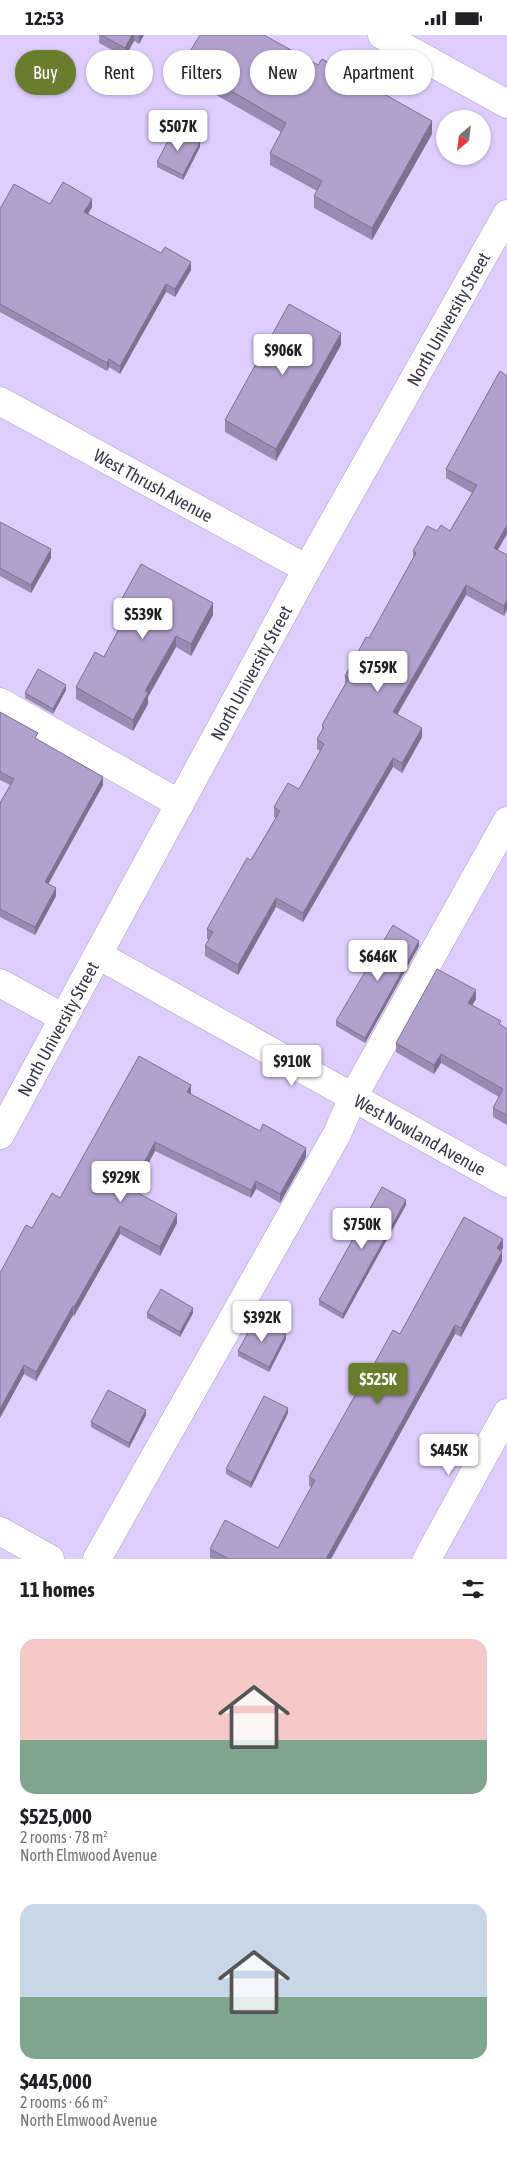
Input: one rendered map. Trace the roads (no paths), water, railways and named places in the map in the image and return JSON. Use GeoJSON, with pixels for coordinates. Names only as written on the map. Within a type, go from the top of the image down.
{"type":"FeatureCollection","features":[{"type":"Feature","properties":{"kind":"street"},"geometry":{"type":"LineString","coordinates":[[382,35],[507,103]]}},
{"type":"Feature","properties":{"kind":"street","name":"North University Street"},"geometry":{"type":"LineString","coordinates":[[0,1135],[308,569],[507,214]]}},
{"type":"Feature","properties":{"kind":"street","name":"West Thrush Avenue"},"geometry":{"type":"LineString","coordinates":[[0,401],[308,569]]}},
{"type":"Feature","properties":{"kind":"street"},"geometry":{"type":"LineString","coordinates":[[0,702],[180,804]]}},
{"type":"Feature","properties":{"kind":"street"},"geometry":{"type":"LineString","coordinates":[[97,1559],[337,1134],[353,1097],[507,821]]}},
{"type":"Feature","properties":{"kind":"street","name":"West Nowland Avenue"},"geometry":{"type":"LineString","coordinates":[[98,955],[507,1183]]}},
{"type":"Feature","properties":{"kind":"street"},"geometry":{"type":"LineString","coordinates":[[0,983],[64,1018]]}},
{"type":"Feature","properties":{"kind":"street"},"geometry":{"type":"LineString","coordinates":[[427,1559],[507,1413]]}},
{"type":"Feature","properties":{"kind":"street"},"geometry":{"type":"LineString","coordinates":[[0,1531],[50,1559]]}}]}
